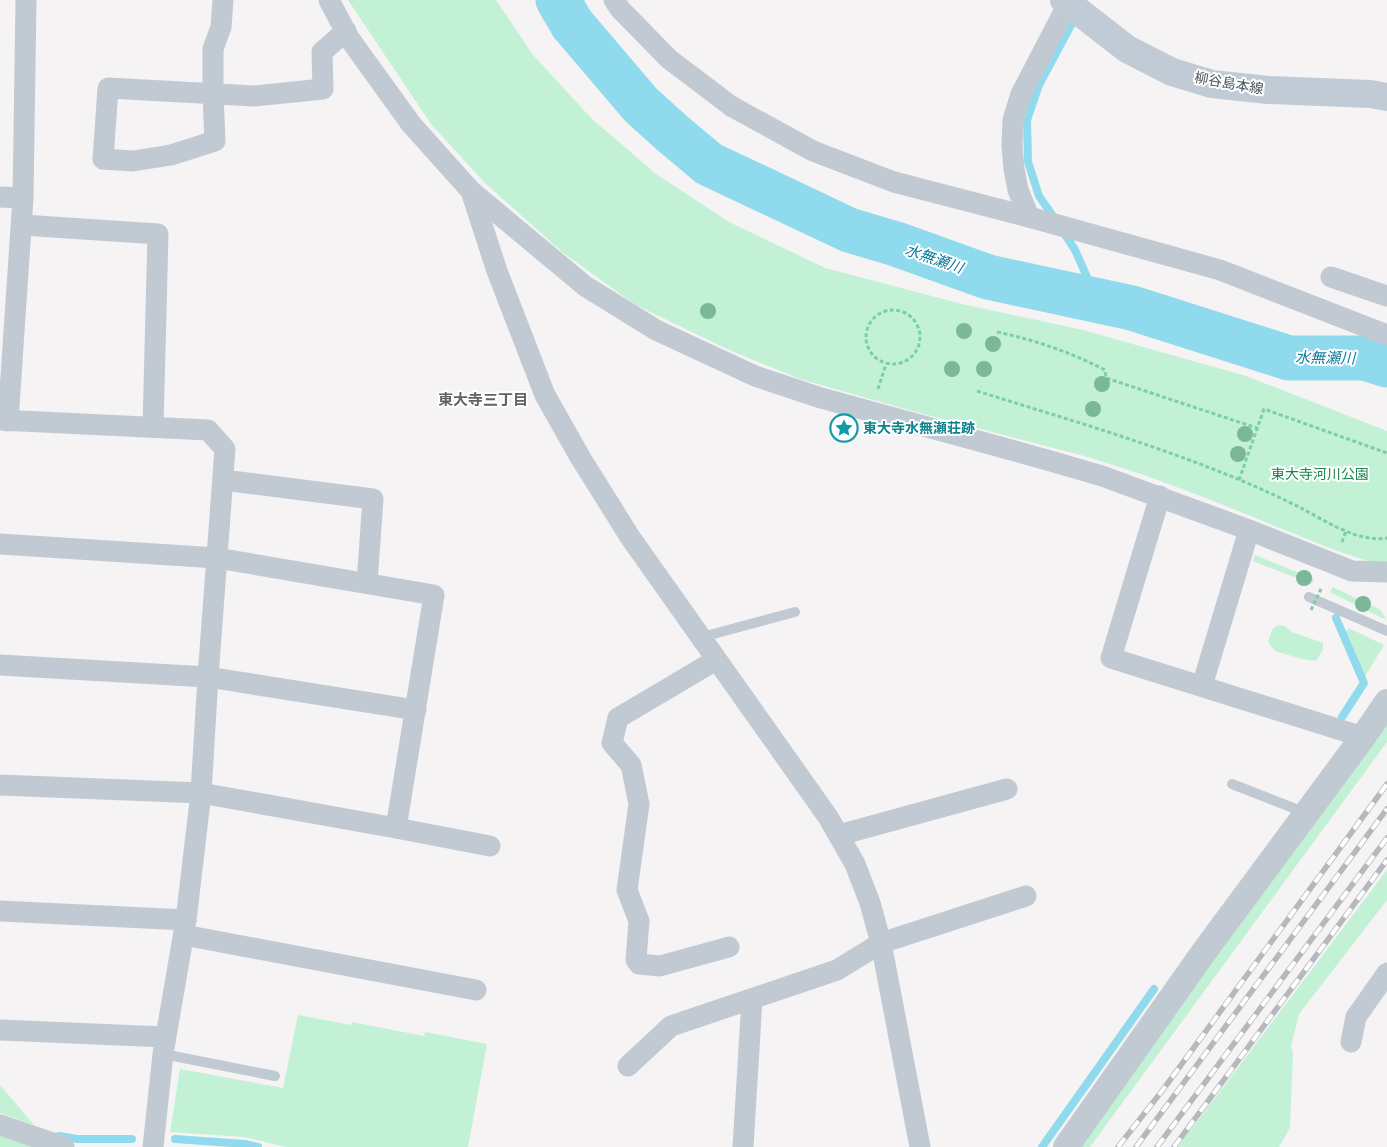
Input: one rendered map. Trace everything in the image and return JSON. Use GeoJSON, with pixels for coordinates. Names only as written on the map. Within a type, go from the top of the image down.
{"type":"FeatureCollection","features":[{"type":"Feature","properties":{"kind":"main road","name":"柳谷島本線"},"geometry":{"type":"LineString","coordinates":[[1068,1],[1128,49],[1172,72],[1212,84],[1268,90],[1370,94],[1387,97]]}},
{"type":"Feature","properties":{"kind":"street"},"geometry":{"type":"LineString","coordinates":[[26,0],[22,225],[8,309],[4,420],[208,430],[225,449],[201,793],[185,928],[164,1046],[153,1147]]}},
{"type":"Feature","properties":{"kind":"street"},"geometry":{"type":"LineString","coordinates":[[223,0],[221,27],[213,49],[213,94],[215,140],[171,155],[133,161],[103,158],[108,88],[213,94],[254,96],[323,89],[322,52],[346,31]]}},
{"type":"Feature","properties":{"kind":"street"},"geometry":{"type":"LineString","coordinates":[[329,0],[346,31],[411,124],[471,191],[585,286],[656,330],[755,376],[818,398],[1102,476],[1249,530],[1387,585]]}},
{"type":"Feature","properties":{"kind":"street"},"geometry":{"type":"LineString","coordinates":[[614,0],[620,9],[669,59],[731,106],[813,151],[894,182],[1220,270],[1387,335]]}},
{"type":"Feature","properties":{"kind":"street"},"geometry":{"type":"LineString","coordinates":[[1029,217],[1018,190],[1014,169],[1012,146],[1013,120],[1021,94],[1068,1]]}},
{"type":"Feature","properties":{"kind":"street"},"geometry":{"type":"LineString","coordinates":[[471,191],[497,271],[545,395],[630,537],[823,810],[855,864],[870,902],[881,943],[914,1146]]}},
{"type":"Feature","properties":{"kind":"street"},"geometry":{"type":"LineString","coordinates":[[0,197],[23,198]]}},
{"type":"Feature","properties":{"kind":"street"},"geometry":{"type":"LineString","coordinates":[[22,225],[158,234],[153,427]]}},
{"type":"Feature","properties":{"kind":"street"},"geometry":{"type":"LineString","coordinates":[[1331,277],[1387,296]]}},
{"type":"Feature","properties":{"kind":"street"},"geometry":{"type":"LineString","coordinates":[[223,480],[373,499],[367,583]]}},
{"type":"Feature","properties":{"kind":"street"},"geometry":{"type":"LineString","coordinates":[[1160,496],[1111,658],[1363,737]]}},
{"type":"Feature","properties":{"kind":"street"},"geometry":{"type":"LineString","coordinates":[[1202,686],[1249,530]]}},
{"type":"Feature","properties":{"kind":"street"},"geometry":{"type":"LineString","coordinates":[[0,544],[217,558],[434,595],[396,828]]}},
{"type":"Feature","properties":{"kind":"street"},"geometry":{"type":"LineString","coordinates":[[1352,571],[1387,572]]}},
{"type":"Feature","properties":{"kind":"street"},"geometry":{"type":"LineString","coordinates":[[716,660],[618,718],[612,743],[631,766],[640,804],[627,890],[639,921],[636,960],[640,964],[660,966],[729,947]]}},
{"type":"Feature","properties":{"kind":"street"},"geometry":{"type":"LineString","coordinates":[[0,665],[208,677],[416,710]]}},
{"type":"Feature","properties":{"kind":"street"},"geometry":{"type":"LineString","coordinates":[[1066,1147],[1206,950],[1387,702]]}},
{"type":"Feature","properties":{"kind":"street"},"geometry":{"type":"LineString","coordinates":[[0,785],[201,793],[490,846]]}},
{"type":"Feature","properties":{"kind":"street"},"geometry":{"type":"LineString","coordinates":[[839,835],[1007,789]]}},
{"type":"Feature","properties":{"kind":"street"},"geometry":{"type":"LineString","coordinates":[[628,1066],[671,1026],[837,970],[881,943],[1026,896]]}},
{"type":"Feature","properties":{"kind":"street"},"geometry":{"type":"LineString","coordinates":[[0,911],[185,928],[476,990]]}},
{"type":"Feature","properties":{"kind":"street"},"geometry":{"type":"LineString","coordinates":[[1351,1042],[1356,1016],[1387,973]]}},
{"type":"Feature","properties":{"kind":"street"},"geometry":{"type":"LineString","coordinates":[[743,1147],[752,999]]}},
{"type":"Feature","properties":{"kind":"street"},"geometry":{"type":"LineString","coordinates":[[0,1030],[164,1046]]}},
{"type":"Feature","properties":{"kind":"street"},"geometry":{"type":"LineString","coordinates":[[0,1125],[64,1147]]}},
{"type":"Feature","properties":{"kind":"lane"},"geometry":{"type":"LineString","coordinates":[[1309,597],[1387,631]]}},
{"type":"Feature","properties":{"kind":"lane"},"geometry":{"type":"LineString","coordinates":[[702,637],[795,612]]}},
{"type":"Feature","properties":{"kind":"lane"},"geometry":{"type":"LineString","coordinates":[[1232,784],[1307,813]]}},
{"type":"Feature","properties":{"kind":"lane"},"geometry":{"type":"LineString","coordinates":[[164,1046],[275,1076]]}},
{"type":"Feature","properties":{"kind":"path"},"geometry":{"type":"LineString","coordinates":[[890,310],[901,311],[910,315],[918,324],[921,334],[920,344],[915,354],[907,361],[897,364],[886,364],[877,359],[870,351],[866,341],[867,330],[872,320],[880,313],[890,310]]}},
{"type":"Feature","properties":{"kind":"path"},"geometry":{"type":"LineString","coordinates":[[997,332],[1028,339],[1083,359],[1105,370],[1106,378],[1257,428]]}},
{"type":"Feature","properties":{"kind":"path"},"geometry":{"type":"LineString","coordinates":[[881,380],[886,364]]}},
{"type":"Feature","properties":{"kind":"path"},"geometry":{"type":"LineString","coordinates":[[976,391],[1204,465],[1269,492],[1361,537],[1379,540],[1387,538]]}},
{"type":"Feature","properties":{"kind":"path"},"geometry":{"type":"LineString","coordinates":[[1239,480],[1264,409],[1387,453]]}},
{"type":"Feature","properties":{"kind":"path"},"geometry":{"type":"LineString","coordinates":[[1343,539],[1346,531]]}},
{"type":"Feature","properties":{"kind":"path"},"geometry":{"type":"LineString","coordinates":[[1311,610],[1320,589]]}},
{"type":"Feature","properties":{"kind":"green space","name":"東大寺河川公園"},"geometry":{"type":"Polygon","coordinates":[[[348,0],[496,0],[533,55],[592,119],[656,174],[729,222],[825,268],[962,304],[1083,330],[1246,376],[1387,431],[1387,562],[1374,563],[1337,551],[1206,498],[1088,457],[916,412],[800,379],[727,349],[634,304],[561,251],[485,183],[431,124],[348,0]]]}},
{"type":"Feature","properties":{"kind":"green space"},"geometry":{"type":"Polygon","coordinates":[[[1255,555],[1299,573],[1299,576],[1303,578],[1305,576],[1314,579],[1312,584],[1253,561],[1255,555]]]}},
{"type":"Feature","properties":{"kind":"green space"},"geometry":{"type":"Polygon","coordinates":[[[1333,587],[1381,610],[1386,620],[1330,592],[1333,587]]]}},
{"type":"Feature","properties":{"kind":"green space"},"geometry":{"type":"Polygon","coordinates":[[[1279,625],[1285,626],[1292,632],[1323,643],[1323,650],[1316,661],[1275,651],[1268,642],[1273,628],[1279,625]]]}},
{"type":"Feature","properties":{"kind":"green space"},"geometry":{"type":"Polygon","coordinates":[[[1349,628],[1384,645],[1364,678],[1344,634],[1349,628]]]}},
{"type":"Feature","properties":{"kind":"green space"},"geometry":{"type":"Polygon","coordinates":[[[1387,718],[1387,742],[1090,1147],[1079,1147],[1387,718]]]}},
{"type":"Feature","properties":{"kind":"green space"},"geometry":{"type":"Polygon","coordinates":[[[1387,870],[1387,900],[1299,1014],[1291,1047],[1293,1052],[1290,1128],[1279,1147],[1178,1147],[1387,870]]]}},
{"type":"Feature","properties":{"kind":"green space"},"geometry":{"type":"Polygon","coordinates":[[[298,1015],[351,1025],[352,1022],[424,1036],[425,1032],[487,1044],[468,1147],[286,1147],[245,1137],[170,1132],[180,1069],[283,1088],[298,1015]]]}},
{"type":"Feature","properties":{"kind":"green space"},"geometry":{"type":"Polygon","coordinates":[[[0,1085],[34,1125],[0,1113],[0,1085]]]}},
{"type":"Feature","properties":{"kind":"green space"},"geometry":{"type":"Polygon","coordinates":[[[0,1133],[42,1147],[0,1147],[0,1133]]]}},
{"type":"Feature","properties":{"kind":"waterway","name":"水無瀬川"},"geometry":{"type":"LineString","coordinates":[[558,0],[572,24],[641,105],[709,164],[849,230],[896,244],[988,277],[1132,308],[1289,358],[1365,358],[1387,365]]}},
{"type":"Feature","properties":{"kind":"waterway"},"geometry":{"type":"LineString","coordinates":[[1055,219],[1039,196],[1028,162],[1027,120],[1039,85],[1071,25]]}},
{"type":"Feature","properties":{"kind":"waterway"},"geometry":{"type":"LineString","coordinates":[[1063,231],[1075,250],[1091,286],[1132,308]]}},
{"type":"Feature","properties":{"kind":"waterway"},"geometry":{"type":"LineString","coordinates":[[1336,618],[1364,683],[1342,717]]}},
{"type":"Feature","properties":{"kind":"waterway"},"geometry":{"type":"LineString","coordinates":[[1042,1147],[1154,989]]}},
{"type":"Feature","properties":{"kind":"waterway"},"geometry":{"type":"LineString","coordinates":[[59,1136],[77,1139],[132,1139]]}},
{"type":"Feature","properties":{"kind":"waterway"},"geometry":{"type":"LineString","coordinates":[[175,1139],[245,1144],[258,1147]]}},
{"type":"Feature","properties":{"kind":"railway"},"geometry":{"type":"LineString","coordinates":[[1118,1147],[1162,1091],[1387,784]]}},
{"type":"Feature","properties":{"kind":"railway"},"geometry":{"type":"LineString","coordinates":[[1136,1147],[1387,809]]}},
{"type":"Feature","properties":{"kind":"railway"},"geometry":{"type":"LineString","coordinates":[[1157,1147],[1387,838]]}},
{"type":"Feature","properties":{"kind":"railway"},"geometry":{"type":"LineString","coordinates":[[1174,1147],[1387,860]]}},
{"type":"Feature","properties":{"kind":"place","name":"東大寺水無瀬荘跡"},"geometry":{"type":"Point","coordinates":[844,428]}},
{"type":"Feature","properties":{"kind":"district","name":"東大寺三丁目"},"geometry":{"type":"Point","coordinates":[483,400]}}]}
